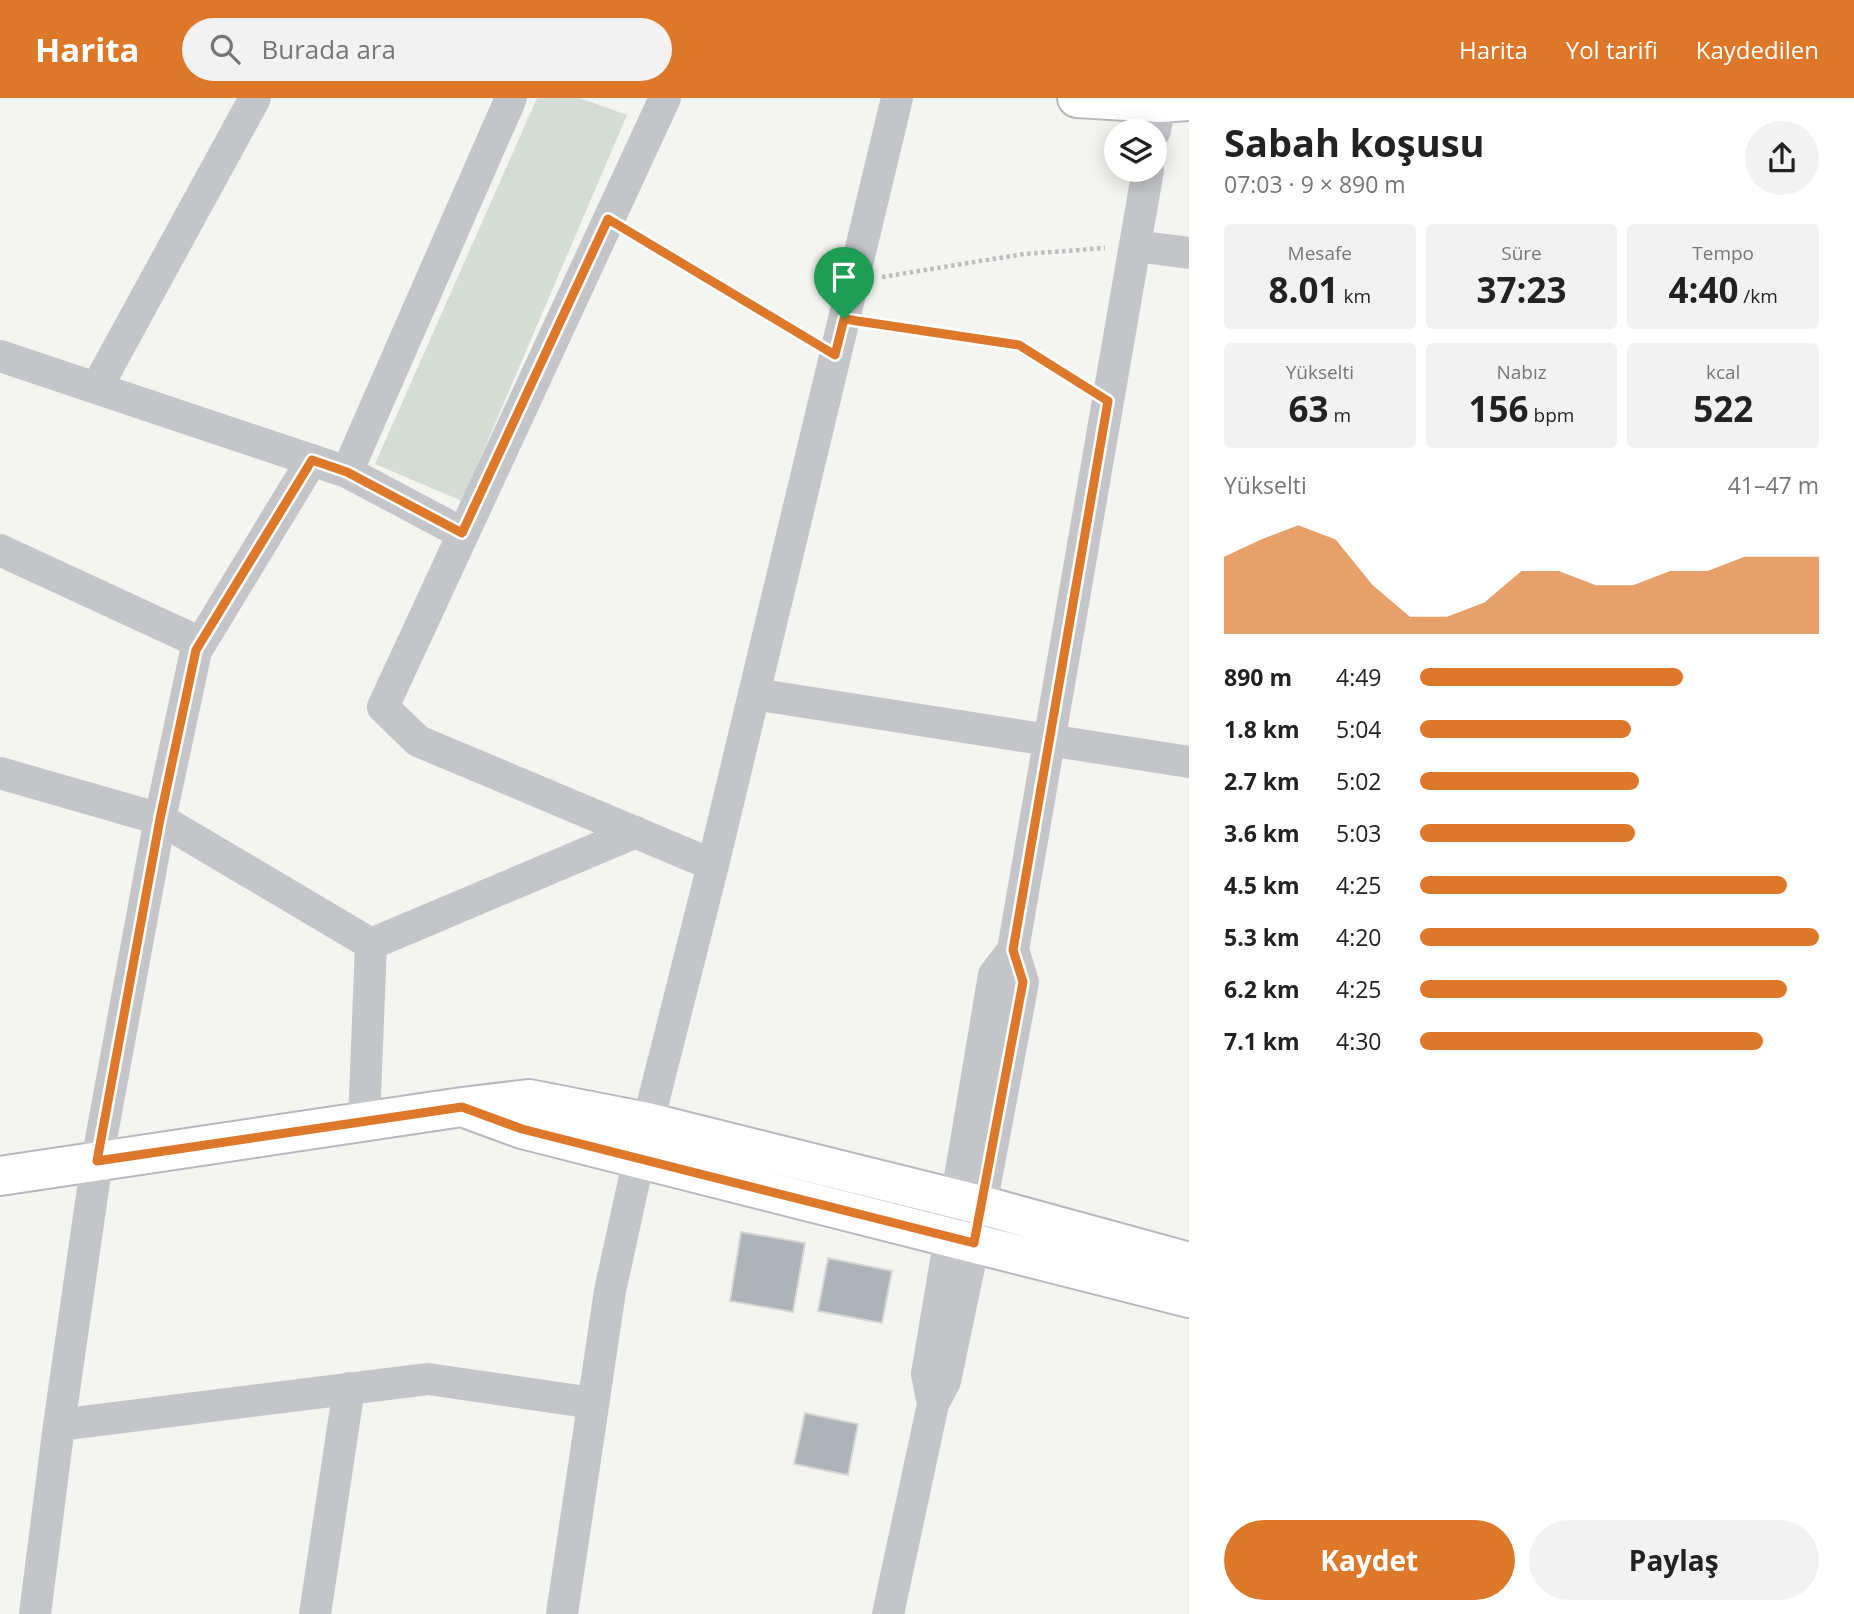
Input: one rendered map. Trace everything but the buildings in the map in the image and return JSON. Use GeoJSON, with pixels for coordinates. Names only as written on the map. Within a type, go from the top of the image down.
{"type":"FeatureCollection","features":[{"type":"Feature","properties":{"kind":"street"},"geometry":{"type":"LineString","coordinates":[[96,387],[255,98]]}},
{"type":"Feature","properties":{"kind":"street"},"geometry":{"type":"LineString","coordinates":[[347,472],[511,98]]}},
{"type":"Feature","properties":{"kind":"street"},"geometry":{"type":"LineString","coordinates":[[665,98],[383,707],[418,741],[713,865]]}},
{"type":"Feature","properties":{"kind":"street"},"geometry":{"type":"LineString","coordinates":[[562,1614],[610,1291],[643,1140],[713,865],[897,98]]}},
{"type":"Feature","properties":{"kind":"street"},"geometry":{"type":"LineString","coordinates":[[1077,98],[1164,106]]}},
{"type":"Feature","properties":{"kind":"street"},"geometry":{"type":"LineString","coordinates":[[888,1614],[933,1404],[927,1374],[1023,982],[1013,950],[1146,182]]}},
{"type":"Feature","properties":{"kind":"street"},"geometry":{"type":"LineString","coordinates":[[1135,246],[1189,253]]}},
{"type":"Feature","properties":{"kind":"street"},"geometry":{"type":"LineString","coordinates":[[0,356],[347,472],[462,533]]}},
{"type":"Feature","properties":{"kind":"street"},"geometry":{"type":"LineString","coordinates":[[36,1614],[59,1425],[97,1161],[160,819],[196,650],[312,460]]}},
{"type":"Feature","properties":{"kind":"street"},"geometry":{"type":"LineString","coordinates":[[0,550],[201,643]]}},
{"type":"Feature","properties":{"kind":"street"},"geometry":{"type":"LineString","coordinates":[[754,694],[1189,762]]}},
{"type":"Feature","properties":{"kind":"street"},"geometry":{"type":"LineString","coordinates":[[0,774],[160,819],[371,944]]}},
{"type":"Feature","properties":{"kind":"street"},"geometry":{"type":"LineString","coordinates":[[371,944],[636,832]]}},
{"type":"Feature","properties":{"kind":"street"},"geometry":{"type":"LineString","coordinates":[[364,1122],[371,944]]}},
{"type":"Feature","properties":{"kind":"street"},"geometry":{"type":"LineString","coordinates":[[0,1176],[462,1107],[522,1129],[643,1140],[968,1201],[1189,1262]]}},
{"type":"Feature","properties":{"kind":"street"},"geometry":{"type":"LineString","coordinates":[[643,1140],[961,1240],[1189,1298]]}},
{"type":"Feature","properties":{"kind":"street"},"geometry":{"type":"LineString","coordinates":[[59,1425],[428,1378],[593,1403]]}},
{"type":"Feature","properties":{"kind":"street"},"geometry":{"type":"LineString","coordinates":[[315,1614],[349,1388]]}},
{"type":"Feature","properties":{"kind":"path"},"geometry":{"type":"LineString","coordinates":[[608,219],[835,355]]}},
{"type":"Feature","properties":{"kind":"path"},"geometry":{"type":"LineString","coordinates":[[853,281],[1024,254],[1135,246]]}},
{"type":"Feature","properties":{"kind":"path"},"geometry":{"type":"LineString","coordinates":[[844,319],[1019,345],[1108,401]]}},
{"type":"Feature","properties":{"kind":"shaded area"},"geometry":{"type":"Polygon","coordinates":[[[537,98],[580,98],[627,115],[462,501],[375,464],[537,98]]]}},
{"type":"Feature","properties":{"kind":"route"},"geometry":{"type":"LineString","coordinates":[[608,219],[835,355],[844,319],[1019,345],[1108,401],[1013,950],[1023,982],[974,1243],[522,1129],[462,1107],[97,1161],[160,819],[196,650],[312,460],[347,472],[462,533],[608,219]]}}]}
